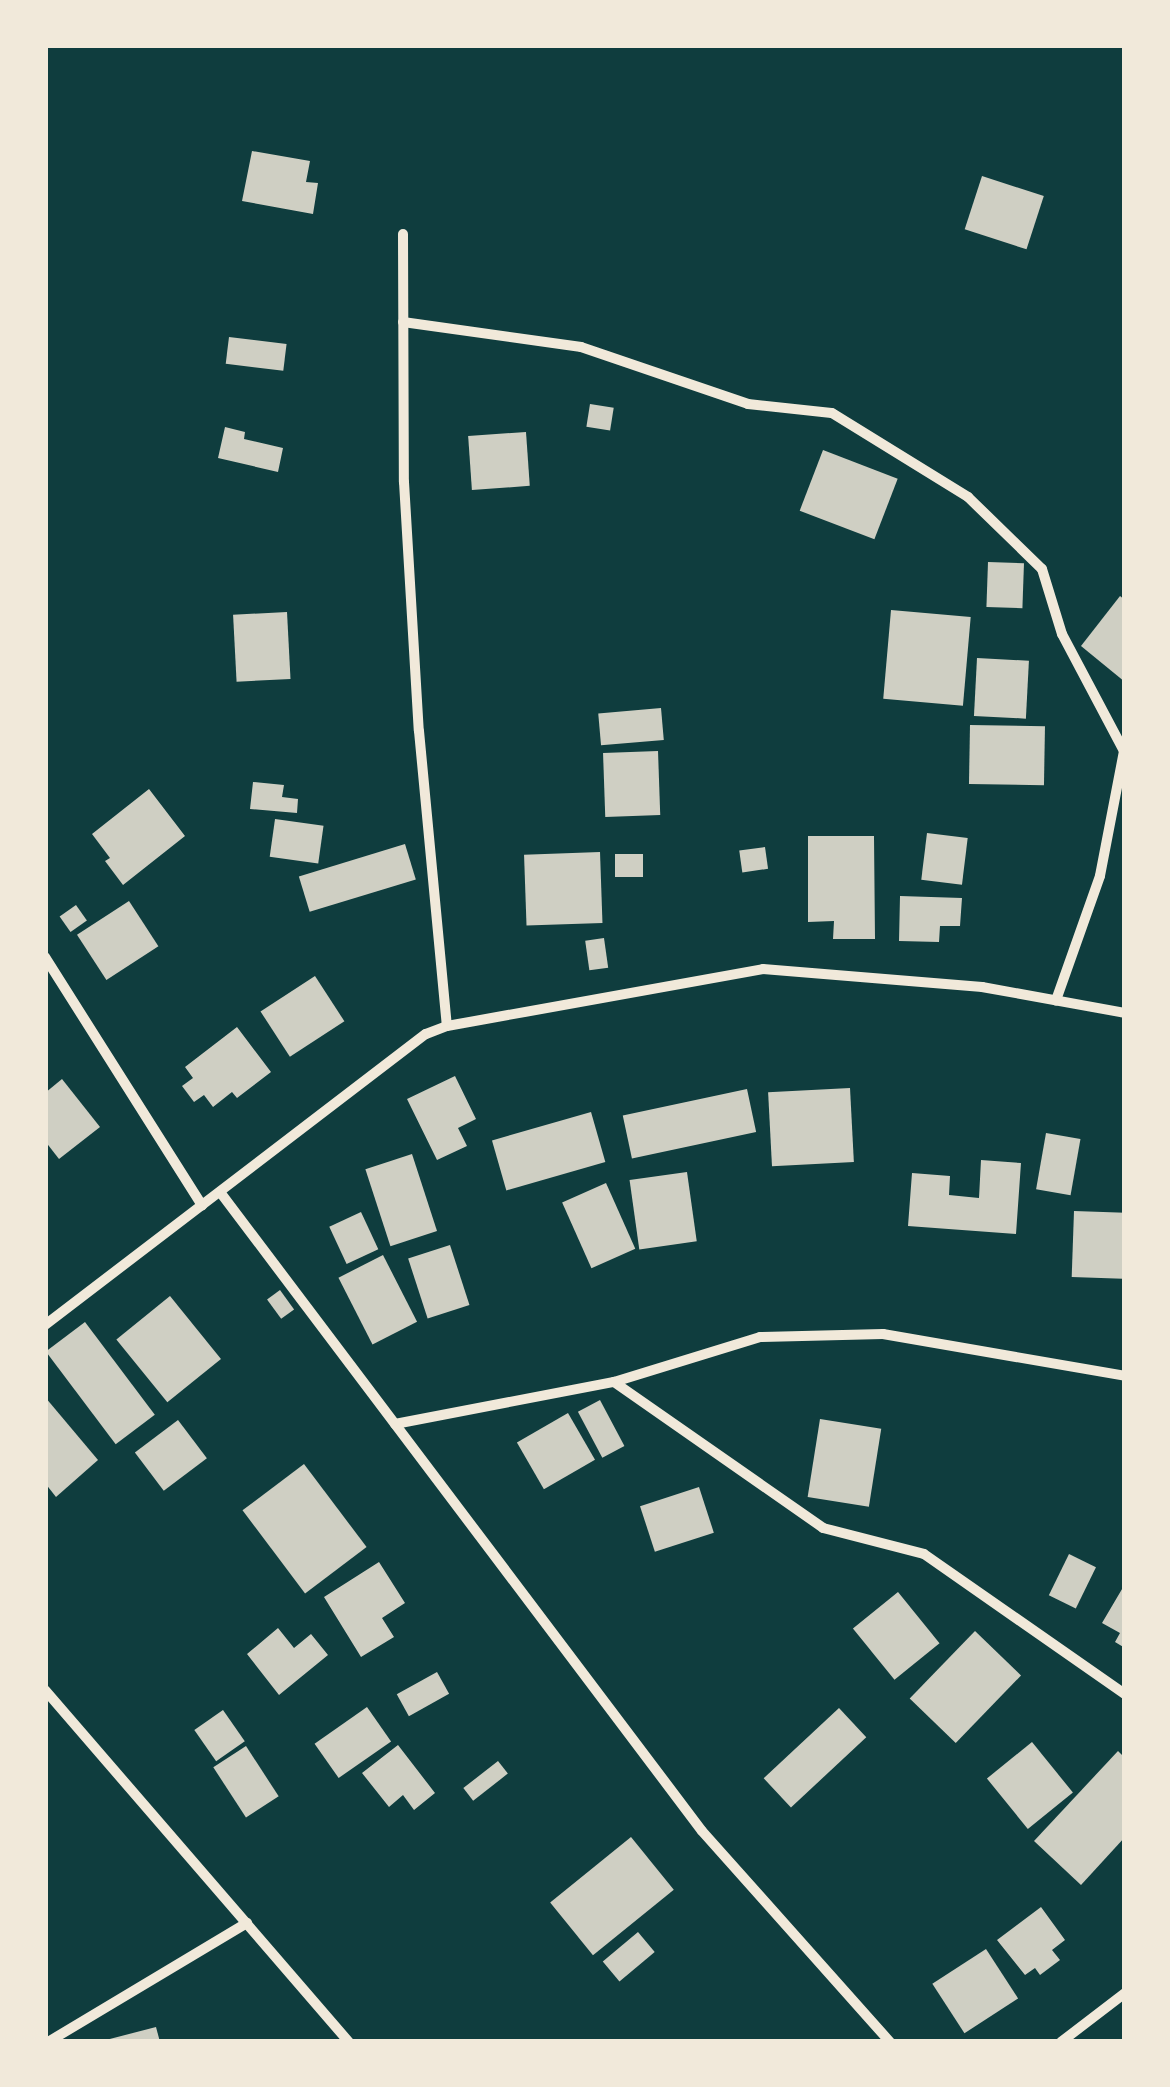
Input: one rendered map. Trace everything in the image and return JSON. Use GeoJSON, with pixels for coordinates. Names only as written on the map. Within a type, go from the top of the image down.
{"type":"FeatureCollection","features":[{"type":"Feature","properties":{"kind":"street"},"geometry":{"type":"LineString","coordinates":[[404,234],[404,482],[418,712],[447,1026]]}},
{"type":"Feature","properties":{"kind":"street"},"geometry":{"type":"LineString","coordinates":[[403,322],[581,347],[748,404],[832,412],[968,497],[1042,569],[1062,634],[1124,751],[1100,876],[1056,1000]]}},
{"type":"Feature","properties":{"kind":"street"},"geometry":{"type":"LineString","coordinates":[[45,957],[202,1205]]}},
{"type":"Feature","properties":{"kind":"street"},"geometry":{"type":"LineString","coordinates":[[45,1325],[426,1034],[447,1026],[763,969],[982,986],[1125,1013]]}},
{"type":"Feature","properties":{"kind":"street"},"geometry":{"type":"LineString","coordinates":[[220,1192],[702,1832],[890,2042]]}},
{"type":"Feature","properties":{"kind":"street"},"geometry":{"type":"LineString","coordinates":[[395,1424],[614,1382],[760,1337],[883,1334],[1125,1376]]}},
{"type":"Feature","properties":{"kind":"street"},"geometry":{"type":"LineString","coordinates":[[614,1382],[823,1528],[924,1554],[1125,1694]]}},
{"type":"Feature","properties":{"kind":"street"},"geometry":{"type":"LineString","coordinates":[[45,1690],[349,2042]]}},
{"type":"Feature","properties":{"kind":"street"},"geometry":{"type":"LineString","coordinates":[[48,2042],[247,1923]]}},
{"type":"Feature","properties":{"kind":"street"},"geometry":{"type":"LineString","coordinates":[[1061,2042],[1125,1994]]}},
{"type":"Feature","properties":{"kind":"building"},"geometry":{"type":"Polygon","coordinates":[[[252,151],[310,161],[306,182],[318,183],[313,214],[242,201],[252,151]]]}},
{"type":"Feature","properties":{"kind":"building"},"geometry":{"type":"Polygon","coordinates":[[[982,176],[1044,196],[1027,249],[965,229],[982,176]]]}},
{"type":"Feature","properties":{"kind":"building"},"geometry":{"type":"Polygon","coordinates":[[[229,337],[287,344],[283,371],[226,364],[229,337]]]}},
{"type":"Feature","properties":{"kind":"building"},"geometry":{"type":"Polygon","coordinates":[[[590,404],[614,408],[610,430],[586,427],[590,404]]]}},
{"type":"Feature","properties":{"kind":"building"},"geometry":{"type":"Polygon","coordinates":[[[225,427],[245,432],[244,439],[283,448],[278,472],[218,458],[225,427]]]}},
{"type":"Feature","properties":{"kind":"building"},"geometry":{"type":"Polygon","coordinates":[[[526,432],[530,486],[472,490],[468,436],[526,432]]]}},
{"type":"Feature","properties":{"kind":"building"},"geometry":{"type":"Polygon","coordinates":[[[823,450],[898,479],[874,539],[800,511],[823,450]]]}},
{"type":"Feature","properties":{"kind":"building"},"geometry":{"type":"Polygon","coordinates":[[[988,562],[1024,563],[1022,608],[986,607],[988,562]]]}},
{"type":"Feature","properties":{"kind":"building"},"geometry":{"type":"Polygon","coordinates":[[[1120,596],[1125,600],[1125,682],[1081,646],[1120,596]]]}},
{"type":"Feature","properties":{"kind":"building"},"geometry":{"type":"Polygon","coordinates":[[[891,610],[971,617],[963,706],[883,699],[891,610]]]}},
{"type":"Feature","properties":{"kind":"building"},"geometry":{"type":"Polygon","coordinates":[[[287,612],[291,679],[237,682],[233,615],[287,612]]]}},
{"type":"Feature","properties":{"kind":"building"},"geometry":{"type":"Polygon","coordinates":[[[977,658],[1029,661],[1026,719],[974,716],[977,658]]]}},
{"type":"Feature","properties":{"kind":"building"},"geometry":{"type":"Polygon","coordinates":[[[661,708],[664,740],[601,745],[598,713],[661,708]]]}},
{"type":"Feature","properties":{"kind":"building"},"geometry":{"type":"Polygon","coordinates":[[[970,725],[1045,726],[1044,785],[969,784],[970,725]]]}},
{"type":"Feature","properties":{"kind":"building"},"geometry":{"type":"Polygon","coordinates":[[[658,751],[660,815],[605,817],[603,753],[658,751]]]}},
{"type":"Feature","properties":{"kind":"building"},"geometry":{"type":"Polygon","coordinates":[[[253,782],[284,785],[282,797],[298,799],[297,813],[250,809],[253,782]]]}},
{"type":"Feature","properties":{"kind":"building"},"geometry":{"type":"Polygon","coordinates":[[[149,789],[185,836],[123,885],[92,834],[149,789]]]}},
{"type":"Feature","properties":{"kind":"building"},"geometry":{"type":"Polygon","coordinates":[[[275,819],[324,826],[318,863],[270,857],[275,819]]]}},
{"type":"Feature","properties":{"kind":"building"},"geometry":{"type":"Polygon","coordinates":[[[927,833],[968,838],[962,885],[921,880],[927,833]]]}},
{"type":"Feature","properties":{"kind":"building"},"geometry":{"type":"Polygon","coordinates":[[[808,836],[874,836],[875,939],[833,939],[834,921],[808,922],[808,836]]]}},
{"type":"Feature","properties":{"kind":"building"},"geometry":{"type":"Polygon","coordinates":[[[405,844],[416,879],[310,912],[299,876],[405,844]]]}},
{"type":"Feature","properties":{"kind":"building"},"geometry":{"type":"Polygon","coordinates":[[[765,847],[768,869],[742,872],[739,851],[765,847]]]}},
{"type":"Feature","properties":{"kind":"building"},"geometry":{"type":"Polygon","coordinates":[[[600,852],[602,923],[527,926],[524,855],[600,852]]]}},
{"type":"Feature","properties":{"kind":"building"},"geometry":{"type":"Polygon","coordinates":[[[615,854],[643,854],[643,877],[615,877],[615,854]]]}},
{"type":"Feature","properties":{"kind":"building"},"geometry":{"type":"Polygon","coordinates":[[[900,896],[962,898],[960,926],[940,926],[939,942],[899,941],[900,896]]]}},
{"type":"Feature","properties":{"kind":"building"},"geometry":{"type":"Polygon","coordinates":[[[129,901],[158,946],[106,980],[77,935],[129,901]]]}},
{"type":"Feature","properties":{"kind":"building"},"geometry":{"type":"Polygon","coordinates":[[[76,905],[87,921],[71,932],[60,916],[76,905]]]}},
{"type":"Feature","properties":{"kind":"building"},"geometry":{"type":"Polygon","coordinates":[[[604,938],[608,968],[589,970],[585,941],[604,938]]]}},
{"type":"Feature","properties":{"kind":"building"},"geometry":{"type":"Polygon","coordinates":[[[315,976],[344,1021],[290,1057],[260,1011],[315,976]]]}},
{"type":"Feature","properties":{"kind":"building"},"geometry":{"type":"Polygon","coordinates":[[[237,1027],[271,1072],[237,1098],[232,1092],[213,1107],[204,1095],[194,1102],[182,1086],[193,1078],[185,1067],[237,1027]]]}},
{"type":"Feature","properties":{"kind":"building"},"geometry":{"type":"Polygon","coordinates":[[[455,1076],[476,1119],[458,1128],[467,1146],[437,1160],[407,1099],[455,1076]]]}},
{"type":"Feature","properties":{"kind":"building"},"geometry":{"type":"Polygon","coordinates":[[[62,1079],[100,1127],[59,1159],[45,1141],[45,1093],[62,1079]]]}},
{"type":"Feature","properties":{"kind":"building"},"geometry":{"type":"Polygon","coordinates":[[[850,1088],[854,1162],[772,1166],[768,1092],[850,1088]]]}},
{"type":"Feature","properties":{"kind":"building"},"geometry":{"type":"Polygon","coordinates":[[[747,1089],[756,1132],[632,1158],[623,1115],[747,1089]]]}},
{"type":"Feature","properties":{"kind":"building"},"geometry":{"type":"Polygon","coordinates":[[[591,1112],[605,1162],[506,1190],[492,1140],[591,1112]]]}},
{"type":"Feature","properties":{"kind":"building"},"geometry":{"type":"Polygon","coordinates":[[[1046,1133],[1080,1139],[1071,1195],[1036,1189],[1046,1133]]]}},
{"type":"Feature","properties":{"kind":"building"},"geometry":{"type":"Polygon","coordinates":[[[412,1154],[437,1231],[390,1246],[365,1169],[412,1154]]]}},
{"type":"Feature","properties":{"kind":"building"},"geometry":{"type":"Polygon","coordinates":[[[981,1160],[1021,1163],[1016,1234],[908,1226],[912,1173],[950,1176],[949,1195],[979,1198],[981,1160]]]}},
{"type":"Feature","properties":{"kind":"building"},"geometry":{"type":"Polygon","coordinates":[[[687,1172],[697,1241],[639,1249],[630,1180],[687,1172]]]}},
{"type":"Feature","properties":{"kind":"building"},"geometry":{"type":"Polygon","coordinates":[[[606,1183],[635,1249],[591,1268],[562,1203],[606,1183]]]}},
{"type":"Feature","properties":{"kind":"building"},"geometry":{"type":"Polygon","coordinates":[[[1074,1211],[1125,1213],[1123,1279],[1072,1277],[1074,1211]]]}},
{"type":"Feature","properties":{"kind":"building"},"geometry":{"type":"Polygon","coordinates":[[[361,1212],[378,1249],[347,1264],[329,1227],[361,1212]]]}},
{"type":"Feature","properties":{"kind":"building"},"geometry":{"type":"Polygon","coordinates":[[[450,1245],[469,1305],[428,1319],[408,1259],[450,1245]]]}},
{"type":"Feature","properties":{"kind":"building"},"geometry":{"type":"Polygon","coordinates":[[[383,1255],[417,1322],[372,1345],[338,1278],[383,1255]]]}},
{"type":"Feature","properties":{"kind":"building"},"geometry":{"type":"Polygon","coordinates":[[[280,1290],[294,1309],[281,1319],[267,1299],[280,1290]]]}},
{"type":"Feature","properties":{"kind":"building"},"geometry":{"type":"Polygon","coordinates":[[[170,1296],[221,1359],[167,1402],[116,1339],[170,1296]]]}},
{"type":"Feature","properties":{"kind":"building"},"geometry":{"type":"Polygon","coordinates":[[[85,1322],[155,1415],[116,1444],[46,1351],[85,1322]]]}},
{"type":"Feature","properties":{"kind":"building"},"geometry":{"type":"Polygon","coordinates":[[[45,1397],[98,1460],[56,1497],[45,1483],[45,1397]]]}},
{"type":"Feature","properties":{"kind":"building"},"geometry":{"type":"Polygon","coordinates":[[[600,1400],[624,1446],[602,1458],[578,1412],[600,1400]]]}},
{"type":"Feature","properties":{"kind":"building"},"geometry":{"type":"Polygon","coordinates":[[[568,1413],[595,1460],[544,1489],[517,1442],[568,1413]]]}},
{"type":"Feature","properties":{"kind":"building"},"geometry":{"type":"Polygon","coordinates":[[[820,1419],[881,1429],[869,1507],[808,1497],[820,1419]]]}},
{"type":"Feature","properties":{"kind":"building"},"geometry":{"type":"Polygon","coordinates":[[[178,1420],[207,1458],[164,1491],[135,1452],[178,1420]]]}},
{"type":"Feature","properties":{"kind":"building"},"geometry":{"type":"Polygon","coordinates":[[[304,1464],[367,1547],[305,1593],[243,1510],[304,1464]]]}},
{"type":"Feature","properties":{"kind":"building"},"geometry":{"type":"Polygon","coordinates":[[[699,1487],[714,1533],[655,1552],[640,1506],[699,1487]]]}},
{"type":"Feature","properties":{"kind":"building"},"geometry":{"type":"Polygon","coordinates":[[[1069,1554],[1096,1567],[1076,1608],[1049,1595],[1069,1554]]]}},
{"type":"Feature","properties":{"kind":"building"},"geometry":{"type":"Polygon","coordinates":[[[379,1562],[405,1603],[382,1618],[394,1637],[361,1657],[324,1597],[379,1562]]]}},
{"type":"Feature","properties":{"kind":"building"},"geometry":{"type":"Polygon","coordinates":[[[1125,1584],[1125,1648],[1115,1642],[1120,1633],[1102,1623],[1125,1584]]]}},
{"type":"Feature","properties":{"kind":"building"},"geometry":{"type":"Polygon","coordinates":[[[898,1592],[940,1643],[894,1680],[853,1629],[898,1592]]]}},
{"type":"Feature","properties":{"kind":"building"},"geometry":{"type":"Polygon","coordinates":[[[278,1628],[294,1648],[311,1634],[328,1655],[279,1695],[247,1654],[278,1628]]]}},
{"type":"Feature","properties":{"kind":"building"},"geometry":{"type":"Polygon","coordinates":[[[975,1631],[1021,1675],[956,1743],[910,1699],[975,1631]]]}},
{"type":"Feature","properties":{"kind":"building"},"geometry":{"type":"Polygon","coordinates":[[[437,1672],[449,1694],[409,1716],[397,1694],[437,1672]]]}},
{"type":"Feature","properties":{"kind":"building"},"geometry":{"type":"Polygon","coordinates":[[[367,1707],[391,1741],[339,1778],[315,1744],[367,1707]]]}},
{"type":"Feature","properties":{"kind":"building"},"geometry":{"type":"Polygon","coordinates":[[[839,1708],[866,1737],[791,1807],[764,1778],[839,1708]]]}},
{"type":"Feature","properties":{"kind":"building"},"geometry":{"type":"Polygon","coordinates":[[[223,1710],[245,1741],[216,1761],[194,1730],[223,1710]]]}},
{"type":"Feature","properties":{"kind":"building"},"geometry":{"type":"Polygon","coordinates":[[[1032,1742],[1073,1793],[1028,1829],[987,1779],[1032,1742]]]}},
{"type":"Feature","properties":{"kind":"building"},"geometry":{"type":"Polygon","coordinates":[[[398,1745],[435,1793],[414,1810],[403,1795],[389,1807],[362,1773],[398,1745]]]}},
{"type":"Feature","properties":{"kind":"building"},"geometry":{"type":"Polygon","coordinates":[[[246,1746],[279,1796],[246,1818],[213,1767],[246,1746]]]}},
{"type":"Feature","properties":{"kind":"building"},"geometry":{"type":"Polygon","coordinates":[[[1118,1751],[1125,1758],[1125,1837],[1081,1885],[1034,1841],[1118,1751]]]}},
{"type":"Feature","properties":{"kind":"building"},"geometry":{"type":"Polygon","coordinates":[[[498,1761],[508,1774],[473,1801],[463,1788],[498,1761]]]}},
{"type":"Feature","properties":{"kind":"building"},"geometry":{"type":"Polygon","coordinates":[[[631,1837],[674,1890],[593,1955],[550,1902],[631,1837]]]}},
{"type":"Feature","properties":{"kind":"building"},"geometry":{"type":"Polygon","coordinates":[[[1041,1907],[1065,1940],[1052,1950],[1060,1960],[1040,1975],[1035,1968],[1025,1975],[997,1940],[1041,1907]]]}},
{"type":"Feature","properties":{"kind":"building"},"geometry":{"type":"Polygon","coordinates":[[[638,1932],[655,1952],[619,1981],[603,1962],[638,1932]]]}},
{"type":"Feature","properties":{"kind":"building"},"geometry":{"type":"Polygon","coordinates":[[[986,1949],[1018,1998],[964,2033],[932,1984],[986,1949]]]}},
{"type":"Feature","properties":{"kind":"building"},"geometry":{"type":"Polygon","coordinates":[[[156,2027],[160,2042],[102,2041],[156,2027]]]}}]}
